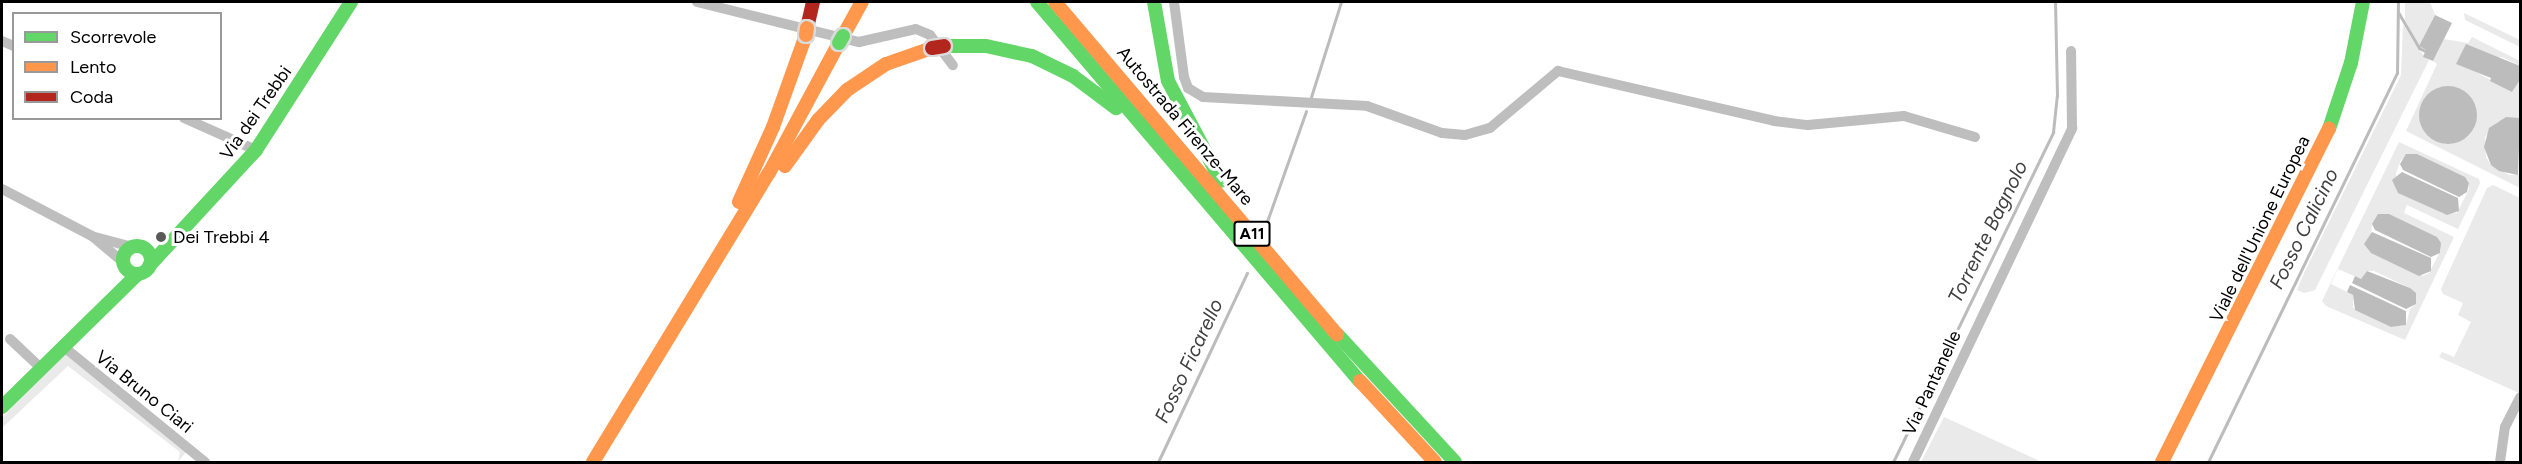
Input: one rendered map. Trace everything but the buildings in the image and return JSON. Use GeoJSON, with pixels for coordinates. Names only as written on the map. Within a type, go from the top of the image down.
{"type":"FeatureCollection","features":[{"type":"Feature","properties":{"kind":"main road","name":"Via dei Trebbi"},"geometry":{"type":"LineString","coordinates":[[2,407],[179,237],[256,150],[351,2]]}},
{"type":"Feature","properties":{"kind":"main road"},"geometry":{"type":"LineString","coordinates":[[724,244],[777,117],[806,31],[813,2]]}},
{"type":"Feature","properties":{"kind":"main road"},"geometry":{"type":"LineString","coordinates":[[593,462],[724,244],[770,173],[862,2]]}},
{"type":"Feature","properties":{"kind":"main road","name":"Autostrada Firenze-Mare"},"geometry":{"type":"LineString","coordinates":[[1037,2],[1195,190],[1435,462]]}},
{"type":"Feature","properties":{"kind":"main road","name":"Autostrada Firenze-Mare"},"geometry":{"type":"LineString","coordinates":[[1055,2],[1378,382],[1455,462]]}},
{"type":"Feature","properties":{"kind":"main road"},"geometry":{"type":"LineString","coordinates":[[1155,2],[1168,81],[1188,127],[1221,181],[1272,246],[1281,267]]}},
{"type":"Feature","properties":{"kind":"main road","name":"Viale dell'Unione Europea"},"geometry":{"type":"LineString","coordinates":[[2162,462],[2328,133],[2351,63],[2363,2]]}},
{"type":"Feature","properties":{"kind":"main road"},"geometry":{"type":"LineString","coordinates":[[724,244],[818,120],[847,90],[886,64],[938,47],[1003,48],[1061,69],[1112,104],[1173,174],[1195,190]]}},
{"type":"Feature","properties":{"kind":"main road"},"geometry":{"type":"LineString","coordinates":[[121,292],[125,252],[179,237]]}},
{"type":"Feature","properties":{"kind":"main road"},"geometry":{"type":"LineString","coordinates":[[123,264],[143,270],[150,257],[138,248]]}},
{"type":"Feature","properties":{"kind":"main road"},"geometry":{"type":"LineString","coordinates":[[588,462],[614,427]]}},
{"type":"Feature","properties":{"kind":"main road"},"geometry":{"type":"LineString","coordinates":[[602,462],[614,427]]}},
{"type":"Feature","properties":{"kind":"street"},"geometry":{"type":"LineString","coordinates":[[697,2],[851,41],[870,42],[902,30],[916,29],[930,35],[952,65]]}},
{"type":"Feature","properties":{"kind":"street"},"geometry":{"type":"LineString","coordinates":[[1174,2],[1184,77],[1188,87],[1203,97],[1367,106],[1442,133],[1465,135],[1490,128],[1506,117],[1558,71],[1782,123],[1808,125],[1904,116],[1975,136]]}},
{"type":"Feature","properties":{"kind":"street","name":"Via Pantanelle"},"geometry":{"type":"LineString","coordinates":[[1913,462],[2072,128],[2071,51]]}},
{"type":"Feature","properties":{"kind":"street"},"geometry":{"type":"LineString","coordinates":[[188,120],[256,150]]}},
{"type":"Feature","properties":{"kind":"street"},"geometry":{"type":"LineString","coordinates":[[2,189],[92,236],[138,248]]}},
{"type":"Feature","properties":{"kind":"street"},"geometry":{"type":"LineString","coordinates":[[92,236],[123,264]]}},
{"type":"Feature","properties":{"kind":"street"},"geometry":{"type":"LineString","coordinates":[[10,339],[42,369]]}},
{"type":"Feature","properties":{"kind":"street","name":"Via Bruno Ciari"},"geometry":{"type":"LineString","coordinates":[[64,347],[205,462]]}},
{"type":"Feature","properties":{"kind":"street"},"geometry":{"type":"LineString","coordinates":[[2500,462],[2505,427],[2520,398]]}},
{"type":"Feature","properties":{"kind":"shaded area"},"geometry":{"type":"Polygon","coordinates":[[[2405,2],[2430,2],[2435,15],[2419,46],[2405,20],[2405,2]]]}},
{"type":"Feature","properties":{"kind":"shaded area"},"geometry":{"type":"Polygon","coordinates":[[[2464,13],[2520,40],[2520,47],[2465,20],[2464,13]]]}},
{"type":"Feature","properties":{"kind":"shaded area"},"geometry":{"type":"Polygon","coordinates":[[[2435,15],[2452,23],[2433,61],[2423,57],[2426,50],[2419,46],[2435,15]]]}},
{"type":"Feature","properties":{"kind":"shaded area"},"geometry":{"type":"Polygon","coordinates":[[[2403,24],[2418,49],[2429,60],[2315,290],[2304,293],[2297,290],[2305,271],[2401,75],[2403,24]]]}},
{"type":"Feature","properties":{"kind":"shaded area"},"geometry":{"type":"Polygon","coordinates":[[[2472,37],[2520,61],[2520,66],[2502,57],[2460,63],[2512,92],[2520,80],[2520,118],[2497,122],[2485,137],[2486,157],[2491,165],[2509,175],[2520,174],[2520,188],[2406,131],[2437,64],[2433,61],[2444,39],[2468,43],[2472,37]],[[2440,87],[2424,98],[2443,144],[2453,144],[2469,136],[2474,128],[2440,87]]]}},
{"type":"Feature","properties":{"kind":"shaded area"},"geometry":{"type":"Polygon","coordinates":[[[2466,44],[2520,66],[2520,80],[2512,92],[2490,81],[2491,78],[2456,64],[2466,44]]]}},
{"type":"Feature","properties":{"kind":"shaded area"},"geometry":{"type":"Polygon","coordinates":[[[2442,86],[2454,86],[2469,94],[2477,109],[2477,121],[2469,136],[2454,144],[2442,144],[2427,136],[2419,121],[2419,109],[2427,94],[2442,86]]]}},
{"type":"Feature","properties":{"kind":"shaded area"},"geometry":{"type":"Polygon","coordinates":[[[2506,117],[2520,118],[2518,175],[2499,171],[2491,165],[2484,147],[2489,128],[2506,117]]]}},
{"type":"Feature","properties":{"kind":"shaded area"},"geometry":{"type":"Polygon","coordinates":[[[2399,142],[2479,179],[2480,183],[2458,229],[2407,205],[2404,213],[2454,237],[2405,340],[2326,306],[2322,301],[2399,142]],[[2414,154],[2401,160],[2396,173],[2396,190],[2444,214],[2457,213],[2469,189],[2468,180],[2414,154]],[[2386,214],[2372,224],[2369,251],[2423,276],[2429,273],[2441,250],[2437,237],[2386,214]],[[2338,269],[2331,284],[2353,295],[2353,308],[2391,327],[2406,325],[2410,309],[2416,304],[2410,288],[2374,271],[2367,271],[2361,279],[2338,269]]]}},
{"type":"Feature","properties":{"kind":"shaded area"},"geometry":{"type":"Polygon","coordinates":[[[2406,154],[2417,154],[2465,177],[2469,183],[2467,192],[2459,197],[2403,170],[2400,164],[2406,154]]]}},
{"type":"Feature","properties":{"kind":"shaded area"},"geometry":{"type":"Polygon","coordinates":[[[2402,172],[2458,198],[2459,211],[2447,215],[2398,193],[2392,180],[2402,172]]]}},
{"type":"Feature","properties":{"kind":"shaded area"},"geometry":{"type":"Polygon","coordinates":[[[2493,185],[2520,198],[2519,393],[2439,357],[2442,352],[2454,357],[2471,322],[2458,315],[2463,303],[2443,294],[2441,289],[2487,188],[2493,185]]]}},
{"type":"Feature","properties":{"kind":"shaded area"},"geometry":{"type":"Polygon","coordinates":[[[2378,214],[2389,214],[2437,237],[2441,243],[2440,253],[2431,257],[2375,230],[2372,224],[2378,214]]]}},
{"type":"Feature","properties":{"kind":"shaded area"},"geometry":{"type":"Polygon","coordinates":[[[2372,232],[2431,258],[2431,271],[2419,276],[2371,253],[2364,244],[2372,232]]]}},
{"type":"Feature","properties":{"kind":"shaded area"},"geometry":{"type":"Polygon","coordinates":[[[2367,271],[2410,288],[2416,293],[2416,304],[2406,309],[2352,283],[2355,276],[2361,279],[2367,271]]]}},
{"type":"Feature","properties":{"kind":"shaded area"},"geometry":{"type":"Polygon","coordinates":[[[2350,285],[2406,311],[2406,325],[2391,327],[2355,310],[2353,295],[2347,292],[2350,285]]]}},
{"type":"Feature","properties":{"kind":"shaded area"},"geometry":{"type":"Polygon","coordinates":[[[65,354],[186,452],[178,462],[180,452],[68,366],[2,428],[2,418],[65,354]]]}},
{"type":"Feature","properties":{"kind":"shaded area"},"geometry":{"type":"Polygon","coordinates":[[[1944,417],[2031,457],[2041,462],[1921,462],[1944,417]]]}},
{"type":"Feature","properties":{"kind":"waterway","name":"Fosso Ficarello"},"geometry":{"type":"LineString","coordinates":[[1311,97],[1341,2]]}},
{"type":"Feature","properties":{"kind":"waterway","name":"Torrente Bagnolo"},"geometry":{"type":"LineString","coordinates":[[1893,462],[2053,132],[2057,96],[2055,2]]}},
{"type":"Feature","properties":{"kind":"waterway","name":"Fosso Calicino"},"geometry":{"type":"LineString","coordinates":[[2208,462],[2397,73],[2398,2]]}},
{"type":"Feature","properties":{"kind":"waterway"},"geometry":{"type":"LineString","coordinates":[[2398,12],[2419,48],[2425,51]]}},
{"type":"Feature","properties":{"kind":"waterway","name":"Fosso Ficarello"},"geometry":{"type":"LineString","coordinates":[[1265,227],[1306,111]]}},
{"type":"Feature","properties":{"kind":"waterway","name":"Fosso Ficarello"},"geometry":{"type":"LineString","coordinates":[[1158,462],[1247,273]]}},
{"type":"Feature","properties":{"kind":"traffic: fast"},"geometry":{"type":"LineString","coordinates":[[149,266],[256,150],[351,2]]}},
{"type":"Feature","properties":{"kind":"traffic: fast"},"geometry":{"type":"LineString","coordinates":[[1037,2],[1360,381]]}},
{"type":"Feature","properties":{"kind":"traffic: fast"},"geometry":{"type":"LineString","coordinates":[[1154,2],[1168,81],[1221,181]]}},
{"type":"Feature","properties":{"kind":"traffic: fast"},"geometry":{"type":"LineString","coordinates":[[2329,129],[2351,63],[2363,2]]}},
{"type":"Feature","properties":{"kind":"traffic: fast"},"geometry":{"type":"LineString","coordinates":[[839,43],[843,36]]}},
{"type":"Feature","properties":{"kind":"traffic: fast"},"geometry":{"type":"LineString","coordinates":[[944,46],[986,46],[1032,56],[1073,76],[1116,108]]}},
{"type":"Feature","properties":{"kind":"traffic: fast"},"geometry":{"type":"LineString","coordinates":[[137,246],[147,250],[151,260],[147,270],[137,274],[127,270],[123,260],[127,250],[137,246]]}},
{"type":"Feature","properties":{"kind":"traffic: fast"},"geometry":{"type":"LineString","coordinates":[[2,407],[138,274]]}},
{"type":"Feature","properties":{"kind":"traffic: fast"},"geometry":{"type":"LineString","coordinates":[[1337,334],[1455,462]]}},
{"type":"Feature","properties":{"kind":"traffic: slow"},"geometry":{"type":"LineString","coordinates":[[843,36],[862,2]]}},
{"type":"Feature","properties":{"kind":"traffic: slow"},"geometry":{"type":"LineString","coordinates":[[1055,2],[1337,334]]}},
{"type":"Feature","properties":{"kind":"traffic: slow"},"geometry":{"type":"LineString","coordinates":[[806,35],[807,28]]}},
{"type":"Feature","properties":{"kind":"traffic: slow"},"geometry":{"type":"LineString","coordinates":[[739,202],[773,127],[806,35]]}},
{"type":"Feature","properties":{"kind":"traffic: slow"},"geometry":{"type":"LineString","coordinates":[[593,462],[769,173],[839,43]]}},
{"type":"Feature","properties":{"kind":"traffic: slow"},"geometry":{"type":"LineString","coordinates":[[785,166],[818,120],[847,90],[886,64],[932,48]]}},
{"type":"Feature","properties":{"kind":"traffic: slow"},"geometry":{"type":"LineString","coordinates":[[2162,462],[2329,129]]}},
{"type":"Feature","properties":{"kind":"traffic: slow"},"geometry":{"type":"LineString","coordinates":[[1360,381],[1435,462]]}},
{"type":"Feature","properties":{"kind":"traffic: jam"},"geometry":{"type":"LineString","coordinates":[[807,28],[813,2]]}},
{"type":"Feature","properties":{"kind":"traffic: jam"},"geometry":{"type":"LineString","coordinates":[[932,48],[944,46]]}},
{"type":"Feature","properties":{"kind":"place","name":"Dei Trebbi 4"},"geometry":{"type":"Point","coordinates":[161,237]}}]}
